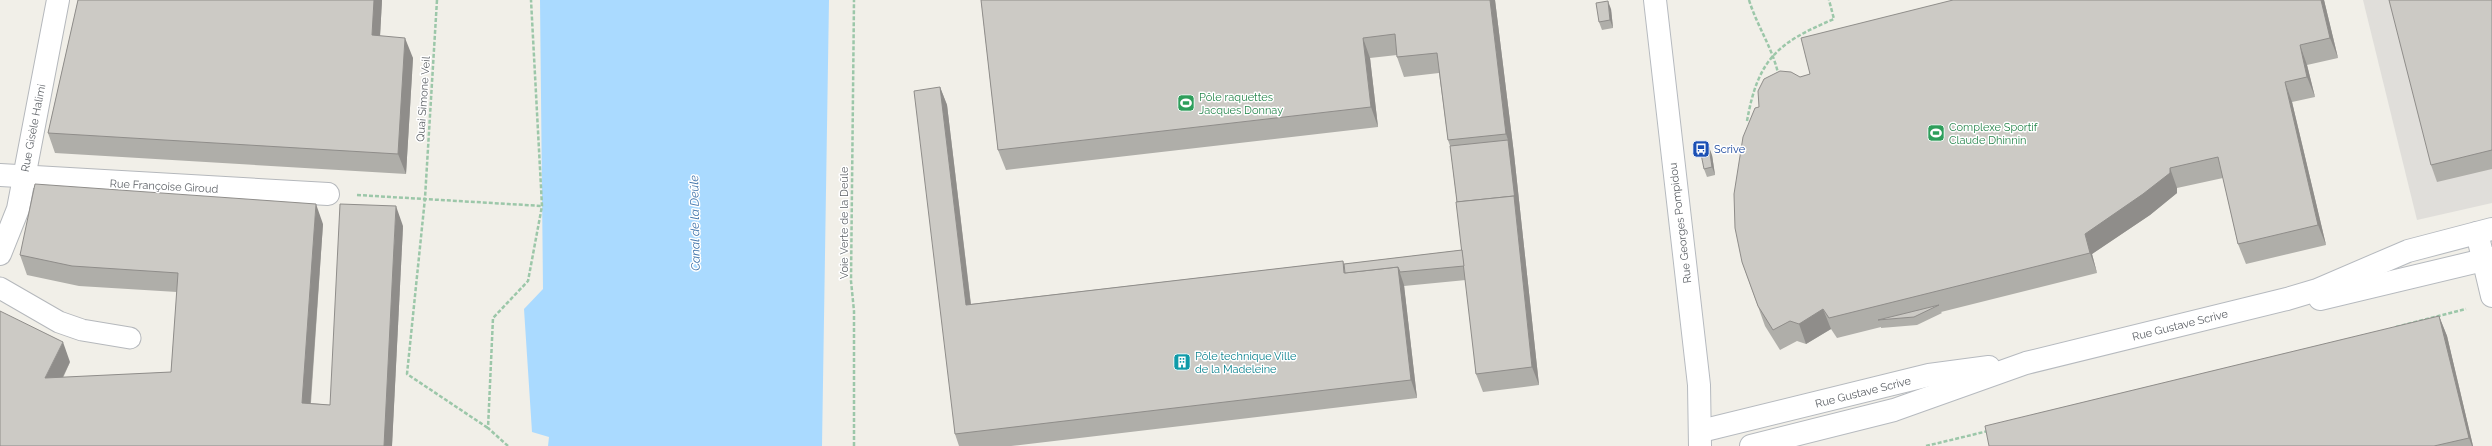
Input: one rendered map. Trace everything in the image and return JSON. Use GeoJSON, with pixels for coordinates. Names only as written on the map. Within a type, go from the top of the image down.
{"type":"FeatureCollection","features":[{"type":"Feature","properties":{"kind":"street","name":"Rue Gisèle Halimi"},"geometry":{"type":"LineString","coordinates":[[0,254],[18,210],[58,0]]}},
{"type":"Feature","properties":{"kind":"street","name":"Rue Georges Pompidou"},"geometry":{"type":"LineString","coordinates":[[1655,0],[1698,373],[1701,439]]}},
{"type":"Feature","properties":{"kind":"street","name":"Rue Françoise Giroud"},"geometry":{"type":"LineString","coordinates":[[0,176],[328,194]]}},
{"type":"Feature","properties":{"kind":"street","name":"Rue Gustave Scrive"},"geometry":{"type":"LineString","coordinates":[[1751,446],[1894,410],[2026,363],[2287,299],[2317,290],[2408,251],[2485,231]]}},
{"type":"Feature","properties":{"kind":"street"},"geometry":{"type":"LineString","coordinates":[[2485,231],[2492,296]]}},
{"type":"Feature","properties":{"kind":"street","name":"Rue Gustave Scrive"},"geometry":{"type":"LineString","coordinates":[[2287,299],[2326,298],[2488,259]]}},
{"type":"Feature","properties":{"kind":"street","name":"Rue Gustave Scrive"},"geometry":{"type":"LineString","coordinates":[[1701,439],[1930,375],[2026,363]]}},
{"type":"Feature","properties":{"kind":"lane"},"geometry":{"type":"LineString","coordinates":[[0,288],[45,315],[76,328],[130,338]]}},
{"type":"Feature","properties":{"kind":"path","name":"Quai Simone Veil"},"geometry":{"type":"LineString","coordinates":[[437,0],[425,198],[407,374],[488,428]]}},
{"type":"Feature","properties":{"kind":"path"},"geometry":{"type":"LineString","coordinates":[[508,446],[488,428],[493,318],[528,281],[542,206],[531,0]]}},
{"type":"Feature","properties":{"kind":"path","name":"Voie Verte de la Deûle"},"geometry":{"type":"LineString","coordinates":[[854,0],[851,281],[854,312],[854,446]]}},
{"type":"Feature","properties":{"kind":"path"},"geometry":{"type":"LineString","coordinates":[[1749,0],[1759,27],[1773,53],[1778,75]]}},
{"type":"Feature","properties":{"kind":"path"},"geometry":{"type":"LineString","coordinates":[[1747,121],[1751,97],[1759,75],[1773,53],[1790,41],[1834,19],[1829,0]]}},
{"type":"Feature","properties":{"kind":"path"},"geometry":{"type":"LineString","coordinates":[[328,194],[425,198],[542,206]]}},
{"type":"Feature","properties":{"kind":"path"},"geometry":{"type":"LineString","coordinates":[[2392,328],[2469,308]]}},
{"type":"Feature","properties":{"kind":"path"},"geometry":{"type":"LineString","coordinates":[[1926,446],[1992,430]]}},
{"type":"Feature","properties":{"kind":"shaded area"},"geometry":{"type":"Polygon","coordinates":[[[2363,0],[2492,0],[2492,203],[2417,220],[2363,0]]]}},
{"type":"Feature","properties":{"kind":"water","name":"Canal de la Deûle"},"geometry":{"type":"Polygon","coordinates":[[[540,0],[829,0],[822,446],[548,446],[549,437],[532,432],[524,309],[543,289],[540,0]]]}},
{"type":"Feature","properties":{"kind":"building"},"geometry":{"type":"Polygon","coordinates":[[[78,0],[374,0],[372,35],[405,38],[398,154],[48,133],[78,0]]]}},
{"type":"Feature","properties":{"kind":"building","name":"Pôle raquettes Jacques Donnay"},"geometry":{"type":"Polygon","coordinates":[[[981,0],[1490,0],[1506,134],[1448,140],[1437,53],[1397,57],[1395,34],[1363,38],[1371,107],[998,150],[981,0]]]}},
{"type":"Feature","properties":{"kind":"building"},"geometry":{"type":"Polygon","coordinates":[[[1953,0],[2321,0],[2330,38],[2300,45],[2307,77],[2285,82],[2318,225],[2238,244],[2218,157],[2170,168],[2170,173],[2143,194],[2085,234],[2090,253],[1829,318],[1823,309],[1799,324],[1790,321],[1773,330],[1758,306],[1742,262],[1735,228],[1734,194],[1743,137],[1755,108],[1759,107],[1758,91],[1764,79],[1780,71],[1791,72],[1800,77],[1810,74],[1801,38],[1953,0]]]}},
{"type":"Feature","properties":{"kind":"building"},"geometry":{"type":"Polygon","coordinates":[[[2389,0],[2492,0],[2492,150],[2431,165],[2389,0]]]}},
{"type":"Feature","properties":{"kind":"building"},"geometry":{"type":"Polygon","coordinates":[[[1608,1],[1610,20],[1599,22],[1596,3],[1608,1]]]}},
{"type":"Feature","properties":{"kind":"building","name":"Pôle technique Ville de la Madeleine"},"geometry":{"type":"Polygon","coordinates":[[[940,87],[966,305],[1343,261],[1344,273],[1398,267],[1411,380],[955,434],[914,91],[940,87]]]}},
{"type":"Feature","properties":{"kind":"building"},"geometry":{"type":"Polygon","coordinates":[[[1508,140],[1515,200],[1514,196],[1457,202],[1450,146],[1508,140]]]}},
{"type":"Feature","properties":{"kind":"building"},"geometry":{"type":"Polygon","coordinates":[[[1709,147],[1712,167],[1704,169],[1700,149],[1709,147]]]}},
{"type":"Feature","properties":{"kind":"building"},"geometry":{"type":"Polygon","coordinates":[[[35,184],[316,204],[302,403],[330,405],[340,204],[396,206],[384,446],[0,446],[0,311],[63,342],[45,378],[171,372],[178,273],[72,266],[20,255],[35,184]]]}},
{"type":"Feature","properties":{"kind":"building"},"geometry":{"type":"Polygon","coordinates":[[[1514,196],[1532,367],[1476,374],[1456,202],[1514,196]]]}},
{"type":"Feature","properties":{"kind":"building"},"geometry":{"type":"Polygon","coordinates":[[[1462,250],[1464,266],[1400,272],[1398,267],[1345,273],[1344,264],[1462,250]]]}},
{"type":"Feature","properties":{"kind":"building"},"geometry":{"type":"Polygon","coordinates":[[[1939,305],[1914,317],[1878,320],[1939,305]]]}},
{"type":"Feature","properties":{"kind":"building"},"geometry":{"type":"Polygon","coordinates":[[[2439,316],[2469,438],[2434,446],[1989,446],[1985,426],[2439,316]]]}},
{"type":"Feature","properties":{"kind":"place","name":"Pôle raquettes Jacques Donnay"},"geometry":{"type":"Point","coordinates":[1186,103]}},
{"type":"Feature","properties":{"kind":"place","name":"Complexe Sportif Claude Dhinnin"},"geometry":{"type":"Point","coordinates":[1936,133]}},
{"type":"Feature","properties":{"kind":"place","name":"Scrive"},"geometry":{"type":"Point","coordinates":[1701,149]}},
{"type":"Feature","properties":{"kind":"place","name":"Pôle technique Ville de la Madeleine"},"geometry":{"type":"Point","coordinates":[1182,362]}}]}
